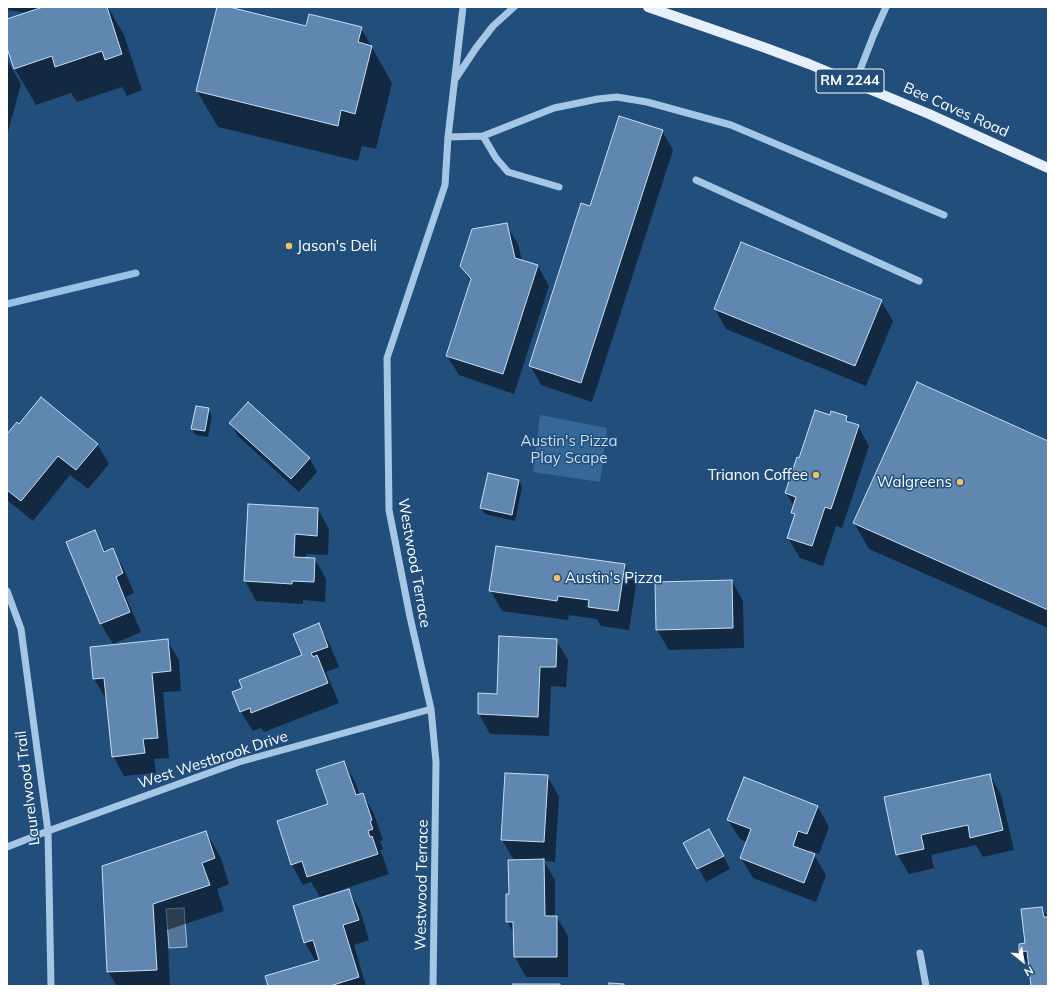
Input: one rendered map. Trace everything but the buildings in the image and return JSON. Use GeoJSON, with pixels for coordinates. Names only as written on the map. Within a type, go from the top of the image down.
{"type":"FeatureCollection","features":[{"type":"Feature","properties":{"kind":"main road","name":"Bee Caves Road"},"geometry":{"type":"LineString","coordinates":[[648,7],[763,47],[855,83],[929,114],[1048,168]]}},
{"type":"Feature","properties":{"kind":"street","name":"Westwood Terrace"},"geometry":{"type":"LineString","coordinates":[[433,986],[436,762],[431,709],[410,618],[389,510],[387,358],[445,185],[448,137],[463,7]]}},
{"type":"Feature","properties":{"kind":"street","name":"Westwood Terrace"},"geometry":{"type":"LineString","coordinates":[[454,80],[493,26],[514,7]]}},
{"type":"Feature","properties":{"kind":"street"},"geometry":{"type":"LineString","coordinates":[[855,83],[886,7]]}},
{"type":"Feature","properties":{"kind":"street"},"geometry":{"type":"LineString","coordinates":[[448,137],[483,136],[554,108],[598,99],[617,97],[647,102],[731,125],[944,215]]}},
{"type":"Feature","properties":{"kind":"street"},"geometry":{"type":"LineString","coordinates":[[483,136],[496,158],[508,172],[559,187]]}},
{"type":"Feature","properties":{"kind":"street"},"geometry":{"type":"LineString","coordinates":[[696,180],[919,281]]}},
{"type":"Feature","properties":{"kind":"street","name":"Laurelwood Trail"},"geometry":{"type":"LineString","coordinates":[[7,591],[21,629],[48,831],[50,986]]}},
{"type":"Feature","properties":{"kind":"street","name":"West Westbrook Drive"},"geometry":{"type":"LineString","coordinates":[[7,848],[48,831],[239,762],[431,709]]}},
{"type":"Feature","properties":{"kind":"street"},"geometry":{"type":"LineString","coordinates":[[920,953],[926,986]]}},
{"type":"Feature","properties":{"kind":"green space","name":"Austin's Pizza Play Scape"},"geometry":{"type":"Polygon","coordinates":[[[540,415],[607,428],[600,482],[533,472],[540,415]]]}},
{"type":"Feature","properties":{"kind":"shaded area"},"geometry":{"type":"Polygon","coordinates":[[[184,908],[187,947],[169,948],[166,909],[184,908]]]}},
{"type":"Feature","properties":{"kind":"waterway"},"geometry":{"type":"LineString","coordinates":[[7,304],[136,273]]}},
{"type":"Feature","properties":{"kind":"place","name":"Jason's Deli"},"geometry":{"type":"Point","coordinates":[289,246]}},
{"type":"Feature","properties":{"kind":"place","name":"Trianon Coffee"},"geometry":{"type":"Point","coordinates":[816,475]}},
{"type":"Feature","properties":{"kind":"place","name":"Walgreens"},"geometry":{"type":"Point","coordinates":[960,482]}},
{"type":"Feature","properties":{"kind":"place","name":"Austin's Pizza"},"geometry":{"type":"Point","coordinates":[557,578]}}]}
